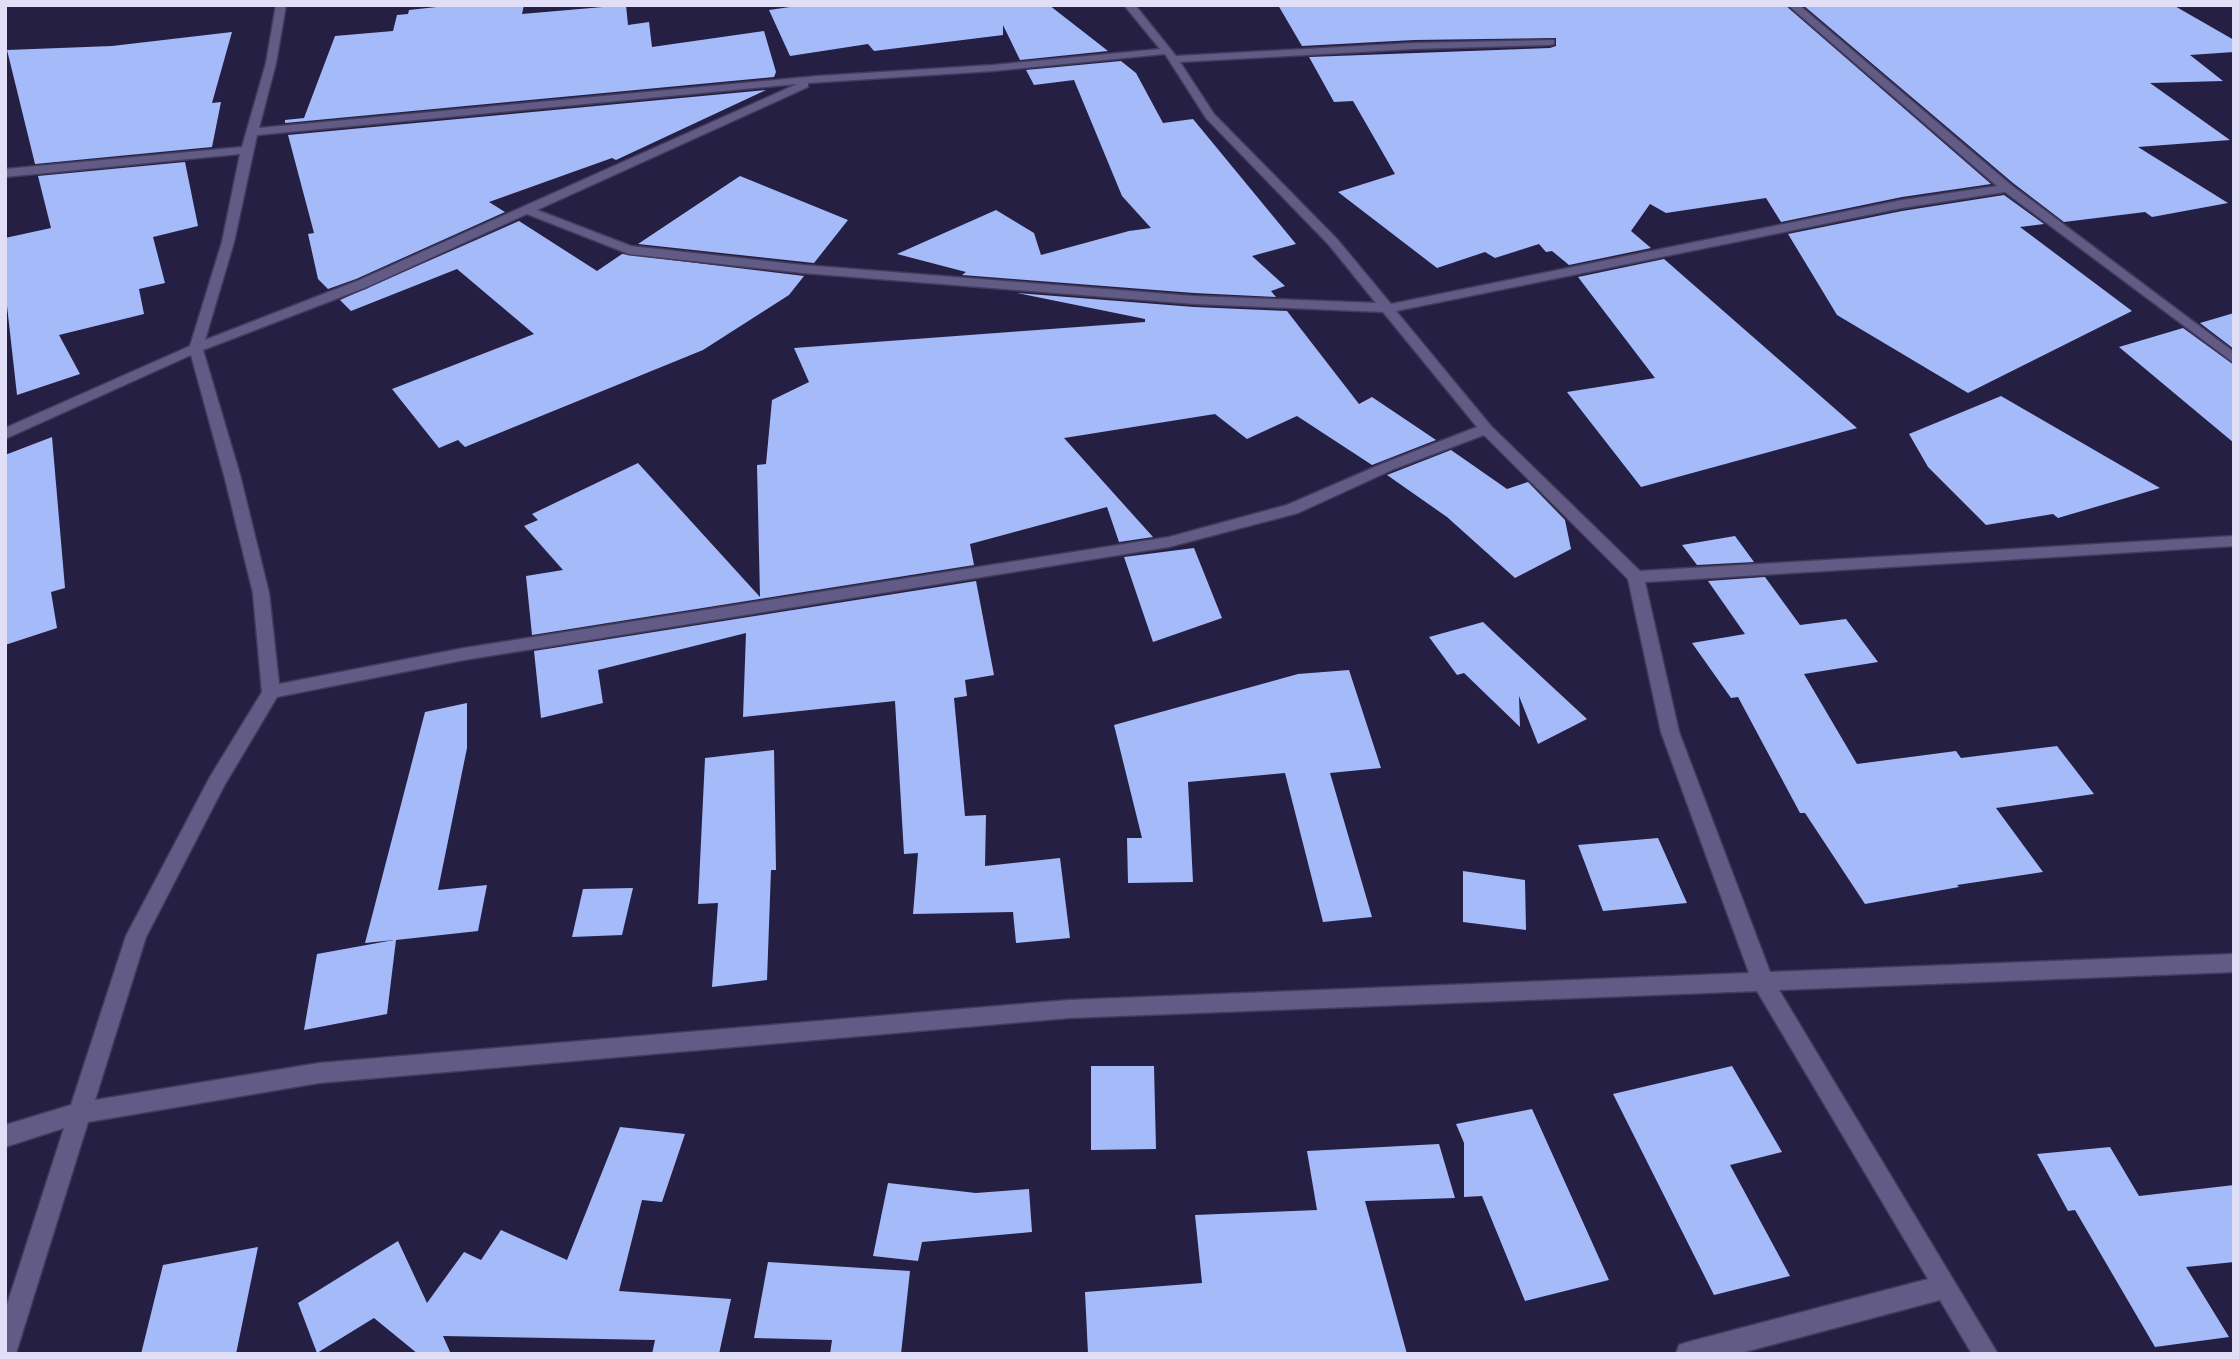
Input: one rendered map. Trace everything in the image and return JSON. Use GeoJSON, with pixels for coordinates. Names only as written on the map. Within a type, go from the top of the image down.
{"type":"FeatureCollection","features":[{"type":"Feature","properties":{"kind":"street"},"geometry":{"type":"LineString","coordinates":[[5,1350],[136,936],[217,782],[271,692],[261,593],[232,475],[196,348],[228,242],[247,150],[271,63],[281,5]]}},
{"type":"Feature","properties":{"kind":"street"},"geometry":{"type":"LineString","coordinates":[[1129,5],[1171,55],[1210,116],[1333,242],[1486,429],[1636,577],[1670,732],[1763,982],[1986,1354]]}},
{"type":"Feature","properties":{"kind":"street"},"geometry":{"type":"LineString","coordinates":[[1793,5],[2007,188],[2234,359]]}},
{"type":"Feature","properties":{"kind":"street"},"geometry":{"type":"LineString","coordinates":[[252,132],[818,79],[1171,55],[1550,42]]}},
{"type":"Feature","properties":{"kind":"street"},"geometry":{"type":"LineString","coordinates":[[5,434],[196,348],[362,284],[818,79]]}},
{"type":"Feature","properties":{"kind":"street"},"geometry":{"type":"LineString","coordinates":[[5,173],[247,150]]}},
{"type":"Feature","properties":{"kind":"street"},"geometry":{"type":"LineString","coordinates":[[527,210],[629,250],[803,269],[1180,299],[1389,308],[1863,212],[2007,188]]}},
{"type":"Feature","properties":{"kind":"street"},"geometry":{"type":"LineString","coordinates":[[271,692],[464,654],[1170,542],[1292,509],[1389,466],[1486,429]]}},
{"type":"Feature","properties":{"kind":"street"},"geometry":{"type":"LineString","coordinates":[[1636,577],[2234,541]]}},
{"type":"Feature","properties":{"kind":"street"},"geometry":{"type":"LineString","coordinates":[[5,1136],[79,1113],[319,1073],[1069,1009],[2234,963]]}},
{"type":"Feature","properties":{"kind":"street"},"geometry":{"type":"LineString","coordinates":[[1688,1354],[1945,1287]]}},
{"type":"Feature","properties":{"kind":"building"},"geometry":{"type":"Polygon","coordinates":[[[455,5],[524,5],[522,14],[626,5],[628,25],[649,22],[652,47],[764,31],[776,72],[774,77],[285,123],[285,120],[304,118],[335,36],[393,31],[397,15],[408,14],[409,10],[455,5]]]}},
{"type":"Feature","properties":{"kind":"building"},"geometry":{"type":"Polygon","coordinates":[[[804,5],[1049,5],[1108,51],[1020,60],[1003,25],[1003,35],[874,51],[868,44],[790,56],[769,10],[804,5]]]}},
{"type":"Feature","properties":{"kind":"building"},"geometry":{"type":"Polygon","coordinates":[[[1278,5],[1785,5],[1991,184],[1902,197],[1781,222],[1766,198],[1666,213],[1650,204],[1631,231],[1651,248],[1569,265],[1552,251],[1546,252],[1539,244],[1495,258],[1485,252],[1437,268],[1338,192],[1395,174],[1353,101],[1334,102],[1309,57],[1550,48],[1556,46],[1556,38],[1414,40],[1302,46],[1278,5]]]}},
{"type":"Feature","properties":{"kind":"building"},"geometry":{"type":"Polygon","coordinates":[[[1803,5],[2173,5],[2234,40],[2234,52],[2190,55],[2223,81],[2150,83],[2230,140],[2138,147],[2228,203],[2152,217],[2145,212],[2064,222],[2013,183],[1803,5]]]}},
{"type":"Feature","properties":{"kind":"building"},"geometry":{"type":"Polygon","coordinates":[[[232,32],[212,103],[221,102],[212,147],[35,164],[7,50],[112,46],[232,32]]]}},
{"type":"Feature","properties":{"kind":"building"},"geometry":{"type":"Polygon","coordinates":[[[1121,61],[1136,73],[1163,123],[1193,119],[1296,244],[1252,256],[1285,286],[1271,291],[1276,297],[962,275],[966,272],[897,254],[996,210],[1034,233],[1041,255],[1129,231],[1151,228],[1122,196],[1074,80],[1034,85],[1026,70],[1121,61]]]}},
{"type":"Feature","properties":{"kind":"building"},"geometry":{"type":"Polygon","coordinates":[[[766,90],[616,160],[612,158],[489,202],[505,212],[356,279],[328,289],[318,279],[308,234],[314,233],[288,135],[766,90]]]}},
{"type":"Feature","properties":{"kind":"building"},"geometry":{"type":"Polygon","coordinates":[[[185,162],[198,226],[153,237],[165,283],[139,289],[144,314],[59,335],[80,374],[17,395],[5,288],[5,238],[51,228],[38,176],[185,162]]]}},
{"type":"Feature","properties":{"kind":"building"},"geometry":{"type":"Polygon","coordinates":[[[740,176],[848,220],[814,263],[638,244],[740,176]]]}},
{"type":"Feature","properties":{"kind":"building"},"geometry":{"type":"Polygon","coordinates":[[[2004,195],[2044,224],[2020,227],[2132,311],[1968,393],[1837,315],[1788,234],[1902,211],[2004,195]]]}},
{"type":"Feature","properties":{"kind":"building"},"geometry":{"type":"Polygon","coordinates":[[[519,221],[597,271],[622,254],[804,276],[789,295],[703,350],[465,447],[458,440],[439,448],[392,389],[534,334],[457,269],[351,311],[340,300],[519,221]]]}},
{"type":"Feature","properties":{"kind":"building"},"geometry":{"type":"Polygon","coordinates":[[[1664,259],[1857,428],[1641,487],[1567,392],[1655,378],[1578,277],[1664,259]]]}},
{"type":"Feature","properties":{"kind":"building"},"geometry":{"type":"Polygon","coordinates":[[[1017,293],[1194,307],[1287,311],[1359,404],[1372,397],[1436,440],[1372,465],[1297,416],[1247,439],[1215,414],[1064,438],[1153,537],[1119,542],[1107,507],[970,544],[974,565],[532,635],[526,576],[563,570],[524,526],[538,520],[532,514],[638,463],[760,597],[757,465],[766,464],[772,400],[809,382],[794,348],[1145,322],[1145,319],[1017,293]]]}},
{"type":"Feature","properties":{"kind":"building"},"geometry":{"type":"Polygon","coordinates":[[[2234,313],[2234,349],[2200,323],[2234,313]]]}},
{"type":"Feature","properties":{"kind":"building"},"geometry":{"type":"Polygon","coordinates":[[[2183,328],[2234,365],[2234,443],[2119,347],[2183,328]]]}},
{"type":"Feature","properties":{"kind":"building"},"geometry":{"type":"Polygon","coordinates":[[[2001,396],[2160,488],[2058,518],[2053,514],[1986,525],[1928,467],[1909,434],[2001,396]]]}},
{"type":"Feature","properties":{"kind":"building"},"geometry":{"type":"Polygon","coordinates":[[[52,437],[65,588],[51,592],[57,628],[5,645],[5,455],[52,437]]]}},
{"type":"Feature","properties":{"kind":"building"},"geometry":{"type":"Polygon","coordinates":[[[1451,450],[1507,489],[1528,482],[1565,520],[1571,549],[1515,578],[1447,517],[1387,475],[1451,450]]]}},
{"type":"Feature","properties":{"kind":"building"},"geometry":{"type":"Polygon","coordinates":[[[1735,536],[1754,562],[1697,565],[1682,545],[1735,536]]]}},
{"type":"Feature","properties":{"kind":"building"},"geometry":{"type":"Polygon","coordinates":[[[1194,548],[1222,618],[1153,642],[1124,557],[1194,548]]]}},
{"type":"Feature","properties":{"kind":"building"},"geometry":{"type":"Polygon","coordinates":[[[1765,577],[1800,625],[1846,619],[1878,662],[1804,674],[1857,764],[1956,751],[1961,758],[2057,746],[2094,794],[1996,808],[2043,872],[1957,885],[1959,887],[1865,904],[1805,813],[1800,813],[1738,697],[1731,698],[1692,643],[1745,634],[1708,581],[1765,577]]]}},
{"type":"Feature","properties":{"kind":"building"},"geometry":{"type":"Polygon","coordinates":[[[976,581],[994,675],[965,680],[967,696],[954,698],[965,816],[986,815],[985,866],[1060,858],[1070,938],[1016,943],[1013,912],[913,914],[918,853],[904,854],[895,701],[743,717],[746,633],[598,670],[603,703],[541,718],[534,651],[976,581]]]}},
{"type":"Feature","properties":{"kind":"building"},"geometry":{"type":"Polygon","coordinates":[[[1483,622],[1587,719],[1538,744],[1519,696],[1520,727],[1464,673],[1457,675],[1429,637],[1483,622]]]}},
{"type":"Feature","properties":{"kind":"building"},"geometry":{"type":"Polygon","coordinates":[[[1349,670],[1381,768],[1330,773],[1372,917],[1323,922],[1285,773],[1188,782],[1193,882],[1128,883],[1127,838],[1142,838],[1114,725],[1298,674],[1349,670]]]}},
{"type":"Feature","properties":{"kind":"building"},"geometry":{"type":"Polygon","coordinates":[[[467,703],[467,748],[438,890],[487,885],[478,931],[396,940],[387,1014],[304,1030],[317,954],[394,940],[365,943],[425,712],[467,703]]]}},
{"type":"Feature","properties":{"kind":"building"},"geometry":{"type":"Polygon","coordinates":[[[774,750],[776,870],[771,870],[767,980],[712,987],[718,903],[698,904],[705,758],[774,750]]]}},
{"type":"Feature","properties":{"kind":"building"},"geometry":{"type":"Polygon","coordinates":[[[1658,838],[1687,903],[1603,911],[1578,845],[1658,838]]]}},
{"type":"Feature","properties":{"kind":"building"},"geometry":{"type":"Polygon","coordinates":[[[1463,871],[1525,880],[1526,930],[1463,922],[1463,871]]]}},
{"type":"Feature","properties":{"kind":"building"},"geometry":{"type":"Polygon","coordinates":[[[633,888],[622,935],[572,937],[583,889],[633,888]]]}},
{"type":"Feature","properties":{"kind":"building"},"geometry":{"type":"Polygon","coordinates":[[[1091,1066],[1154,1066],[1156,1149],[1091,1150],[1091,1066]]]}},
{"type":"Feature","properties":{"kind":"building"},"geometry":{"type":"Polygon","coordinates":[[[1732,1066],[1782,1152],[1730,1165],[1790,1276],[1714,1295],[1613,1094],[1732,1066]]]}},
{"type":"Feature","properties":{"kind":"building"},"geometry":{"type":"Polygon","coordinates":[[[1532,1109],[1609,1280],[1525,1301],[1482,1196],[1464,1197],[1464,1143],[1456,1124],[1532,1109]]]}},
{"type":"Feature","properties":{"kind":"building"},"geometry":{"type":"Polygon","coordinates":[[[620,1127],[685,1134],[662,1202],[642,1200],[619,1291],[731,1299],[719,1354],[652,1354],[655,1340],[443,1336],[451,1354],[418,1354],[374,1318],[317,1353],[298,1303],[398,1241],[427,1303],[464,1252],[481,1260],[501,1230],[567,1260],[620,1127]]]}},
{"type":"Feature","properties":{"kind":"building"},"geometry":{"type":"Polygon","coordinates":[[[1439,1144],[1455,1198],[1365,1201],[1407,1354],[1088,1354],[1085,1292],[1202,1283],[1195,1215],[1317,1210],[1307,1151],[1439,1144]]]}},
{"type":"Feature","properties":{"kind":"building"},"geometry":{"type":"Polygon","coordinates":[[[2110,1147],[2139,1196],[2234,1185],[2234,1262],[2186,1267],[2229,1337],[2155,1347],[2075,1210],[2068,1211],[2037,1154],[2110,1147]]]}},
{"type":"Feature","properties":{"kind":"building"},"geometry":{"type":"Polygon","coordinates":[[[888,1183],[976,1193],[1029,1189],[1032,1232],[922,1242],[918,1261],[873,1256],[888,1183]]]}},
{"type":"Feature","properties":{"kind":"building"},"geometry":{"type":"Polygon","coordinates":[[[258,1247],[236,1354],[141,1354],[163,1265],[258,1247]]]}},
{"type":"Feature","properties":{"kind":"building"},"geometry":{"type":"Polygon","coordinates":[[[768,1262],[910,1271],[901,1354],[830,1354],[832,1340],[754,1338],[768,1262]]]}}]}
